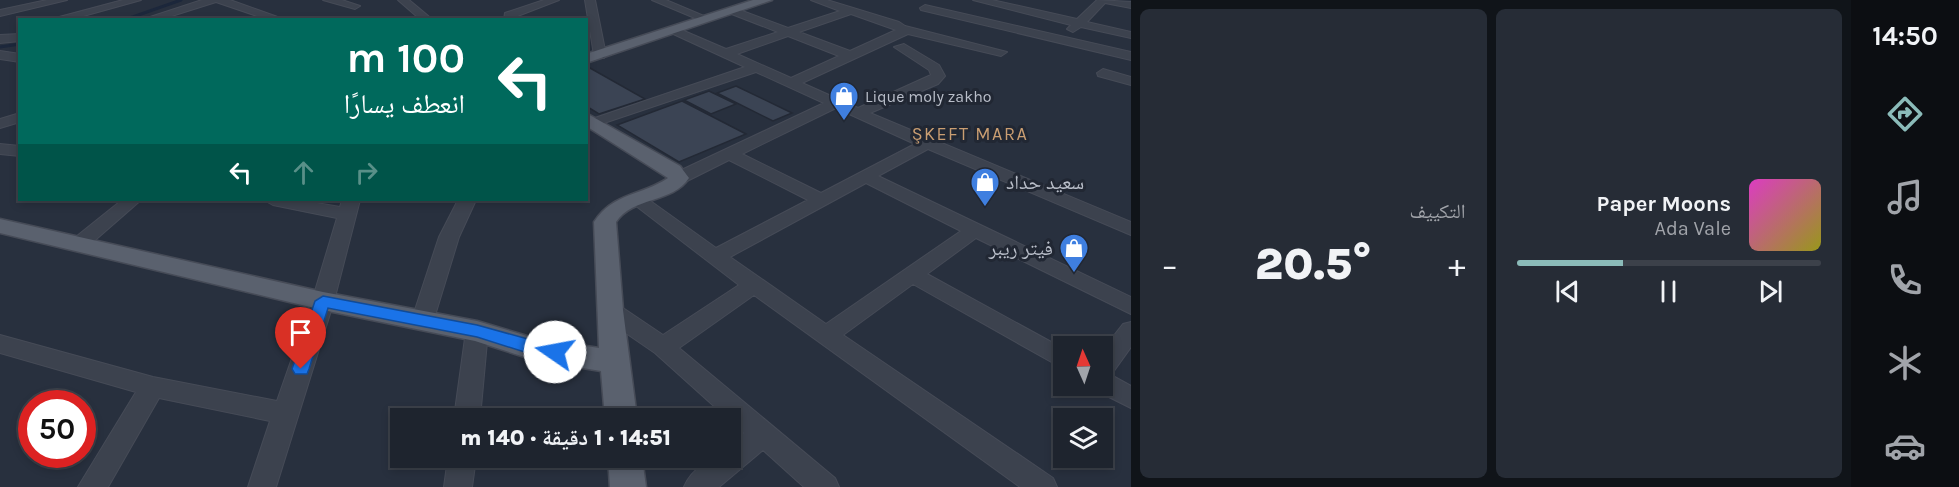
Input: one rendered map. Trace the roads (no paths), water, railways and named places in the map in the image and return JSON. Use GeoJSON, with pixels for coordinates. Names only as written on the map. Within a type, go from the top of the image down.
{"type":"FeatureCollection","features":[{"type":"Feature","properties":{"kind":"main road"},"geometry":{"type":"LineString","coordinates":[[593,57],[766,0]]}},
{"type":"Feature","properties":{"kind":"main road"},"geometry":{"type":"LineString","coordinates":[[590,120],[673,170],[679,178],[675,184],[636,199],[616,210],[605,222],[609,310],[620,408]]}},
{"type":"Feature","properties":{"kind":"main road"},"geometry":{"type":"LineString","coordinates":[[0,226],[323,301],[477,331],[534,349],[615,362]]}},
{"type":"Feature","properties":{"kind":"main road"},"geometry":{"type":"LineString","coordinates":[[626,468],[628,487]]}},
{"type":"Feature","properties":{"kind":"street"},"geometry":{"type":"LineString","coordinates":[[4,11],[58,1],[86,17],[136,0]]}},
{"type":"Feature","properties":{"kind":"street"},"geometry":{"type":"LineString","coordinates":[[153,18],[213,0]]}},
{"type":"Feature","properties":{"kind":"street"},"geometry":{"type":"LineString","coordinates":[[220,0],[275,18]]}},
{"type":"Feature","properties":{"kind":"street"},"geometry":{"type":"LineString","coordinates":[[241,6],[258,0]]}},
{"type":"Feature","properties":{"kind":"street"},"geometry":{"type":"LineString","coordinates":[[328,0],[355,6]]}},
{"type":"Feature","properties":{"kind":"street"},"geometry":{"type":"LineString","coordinates":[[403,0],[426,18]]}},
{"type":"Feature","properties":{"kind":"street"},"geometry":{"type":"LineString","coordinates":[[510,18],[509,15],[554,0]]}},
{"type":"Feature","properties":{"kind":"street"},"geometry":{"type":"LineString","coordinates":[[590,0],[593,57]]}},
{"type":"Feature","properties":{"kind":"street"},"geometry":{"type":"LineString","coordinates":[[816,0],[849,11],[1062,40],[1131,56]]}},
{"type":"Feature","properties":{"kind":"street"},"geometry":{"type":"LineString","coordinates":[[790,83],[902,33],[909,19],[938,0]]}},
{"type":"Feature","properties":{"kind":"street"},"geometry":{"type":"LineString","coordinates":[[978,0],[1131,35]]}},
{"type":"Feature","properties":{"kind":"street"},"geometry":{"type":"LineString","coordinates":[[1013,8],[1023,0]]}},
{"type":"Feature","properties":{"kind":"street"},"geometry":{"type":"LineString","coordinates":[[1062,40],[1104,0],[1131,5]]}},
{"type":"Feature","properties":{"kind":"street"},"geometry":{"type":"LineString","coordinates":[[662,1],[706,19]]}},
{"type":"Feature","properties":{"kind":"street"},"geometry":{"type":"LineString","coordinates":[[733,10],[851,56]]}},
{"type":"Feature","properties":{"kind":"street"},"geometry":{"type":"LineString","coordinates":[[728,54],[849,11]]}},
{"type":"Feature","properties":{"kind":"street"},"geometry":{"type":"LineString","coordinates":[[909,19],[1001,52]]}},
{"type":"Feature","properties":{"kind":"street"},"geometry":{"type":"LineString","coordinates":[[673,30],[858,113],[1131,229]]}},
{"type":"Feature","properties":{"kind":"street"},"geometry":{"type":"LineString","coordinates":[[0,39],[18,37]]}},
{"type":"Feature","properties":{"kind":"street"},"geometry":{"type":"LineString","coordinates":[[858,113],[933,81],[938,76],[934,68],[900,47]]}},
{"type":"Feature","properties":{"kind":"street"},"geometry":{"type":"LineString","coordinates":[[0,55],[18,58]]}},
{"type":"Feature","properties":{"kind":"street"},"geometry":{"type":"LineString","coordinates":[[590,120],[755,68]]}},
{"type":"Feature","properties":{"kind":"street"},"geometry":{"type":"LineString","coordinates":[[1103,73],[1131,81]]}},
{"type":"Feature","properties":{"kind":"street"},"geometry":{"type":"LineString","coordinates":[[679,178],[835,103]]}},
{"type":"Feature","properties":{"kind":"street"},"geometry":{"type":"LineString","coordinates":[[0,124],[18,118]]}},
{"type":"Feature","properties":{"kind":"street"},"geometry":{"type":"LineString","coordinates":[[716,257],[928,143]]}},
{"type":"Feature","properties":{"kind":"street"},"geometry":{"type":"LineString","coordinates":[[0,149],[18,151]]}},
{"type":"Feature","properties":{"kind":"street"},"geometry":{"type":"LineString","coordinates":[[729,154],[822,200]]}},
{"type":"Feature","properties":{"kind":"street"},"geometry":{"type":"LineString","coordinates":[[866,177],[1131,306]]}},
{"type":"Feature","properties":{"kind":"street"},"geometry":{"type":"LineString","coordinates":[[636,199],[1032,484]]}},
{"type":"Feature","properties":{"kind":"street"},"geometry":{"type":"LineString","coordinates":[[79,244],[131,201]]}},
{"type":"Feature","properties":{"kind":"street"},"geometry":{"type":"LineString","coordinates":[[262,487],[323,301],[349,207],[284,201]]}},
{"type":"Feature","properties":{"kind":"street"},"geometry":{"type":"LineString","coordinates":[[422,322],[450,237],[467,201]]}},
{"type":"Feature","properties":{"kind":"street"},"geometry":{"type":"LineString","coordinates":[[826,335],[975,230]]}},
{"type":"Feature","properties":{"kind":"street"},"geometry":{"type":"LineString","coordinates":[[912,274],[1053,354]]}},
{"type":"Feature","properties":{"kind":"street"},"geometry":{"type":"LineString","coordinates":[[663,346],[754,285]]}},
{"type":"Feature","properties":{"kind":"street"},"geometry":{"type":"LineString","coordinates":[[609,310],[663,346],[825,487]]}},
{"type":"Feature","properties":{"kind":"street"},"geometry":{"type":"LineString","coordinates":[[1113,354],[1131,330]]}},
{"type":"Feature","properties":{"kind":"street"},"geometry":{"type":"LineString","coordinates":[[468,408],[477,331]]}},
{"type":"Feature","properties":{"kind":"street"},"geometry":{"type":"LineString","coordinates":[[0,344],[153,387],[286,414]]}},
{"type":"Feature","properties":{"kind":"street"},"geometry":{"type":"LineString","coordinates":[[92,487],[153,387]]}},
{"type":"Feature","properties":{"kind":"street"},"geometry":{"type":"LineString","coordinates":[[1113,388],[1131,398]]}},
{"type":"Feature","properties":{"kind":"street"},"geometry":{"type":"LineString","coordinates":[[698,487],[764,433]]}},
{"type":"Feature","properties":{"kind":"street"},"geometry":{"type":"LineString","coordinates":[[458,487],[461,468]]}},
{"type":"Feature","properties":{"kind":"waterway"},"geometry":{"type":"LineString","coordinates":[[130,18],[181,0]]}},
{"type":"Feature","properties":{"kind":"waterway"},"geometry":{"type":"LineString","coordinates":[[0,47],[18,44]]}},
{"type":"Feature","properties":{"kind":"place","name":"Lique moly zakho"},"geometry":{"type":"Point","coordinates":[844,122]}},
{"type":"Feature","properties":{"kind":"place","name":"سعيد حداد"},"geometry":{"type":"Point","coordinates":[985,208]}},
{"type":"Feature","properties":{"kind":"place","name":"فيتر ريبر"},"geometry":{"type":"Point","coordinates":[1074,274]}},
{"type":"Feature","properties":{"kind":"district","name":"ŞKEFT MARA"},"geometry":{"type":"Point","coordinates":[970,134]}}]}
